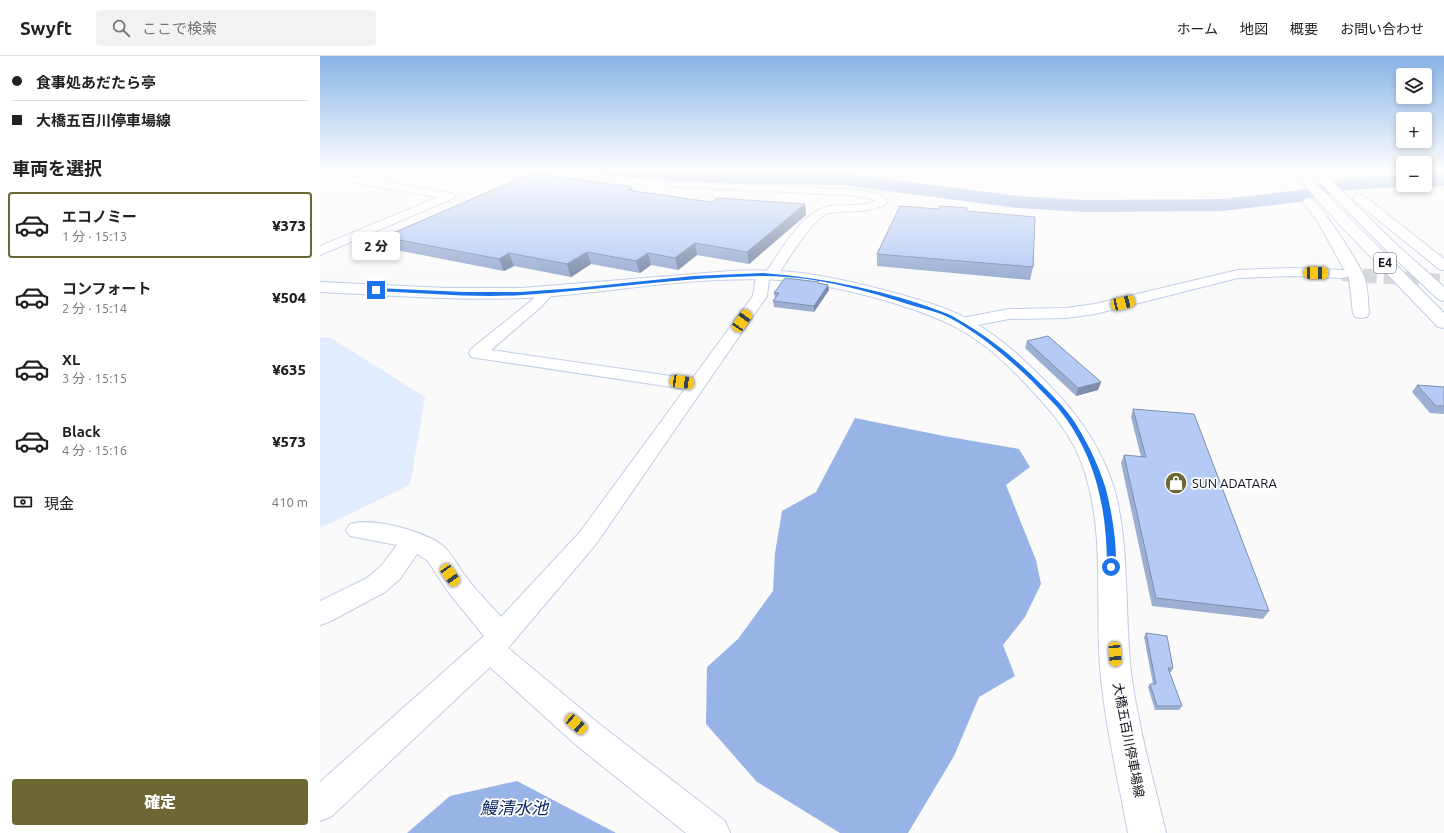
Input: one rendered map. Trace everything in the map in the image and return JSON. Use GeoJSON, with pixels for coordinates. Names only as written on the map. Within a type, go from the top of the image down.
{"type":"FeatureCollection","features":[{"type":"Feature","properties":{"kind":"main road"},"geometry":{"type":"LineString","coordinates":[[1320,206],[1357,278],[1361,313]]}},
{"type":"Feature","properties":{"kind":"main road","name":"E4"},"geometry":{"type":"LineString","coordinates":[[1321,206],[1444,323]]}},
{"type":"Feature","properties":{"kind":"main road","name":"E4"},"geometry":{"type":"LineString","coordinates":[[1351,206],[1392,248],[1444,296]]}},
{"type":"Feature","properties":{"kind":"main road"},"geometry":{"type":"LineString","coordinates":[[1369,206],[1444,266]]}},
{"type":"Feature","properties":{"kind":"main road","name":"大橋五百川停車場線"},"geometry":{"type":"LineString","coordinates":[[320,287],[520,294],[693,278],[767,275],[806,278],[851,287],[934,310],[962,323],[989,340],[1018,364],[1059,406],[1077,430],[1096,469],[1106,503],[1111,538],[1112,625],[1116,668],[1124,722],[1148,833]]}},
{"type":"Feature","properties":{"kind":"street"},"geometry":{"type":"LineString","coordinates":[[320,251],[426,206]]}},
{"type":"Feature","properties":{"kind":"street"},"geometry":{"type":"LineString","coordinates":[[320,804],[496,643],[588,538],[760,296],[767,275],[800,232],[805,229],[816,215],[828,210],[867,208],[872,206]]}},
{"type":"Feature","properties":{"kind":"street"},"geometry":{"type":"LineString","coordinates":[[962,323],[1009,314],[1066,313],[1095,309],[1238,274],[1290,272],[1342,274]]}},
{"type":"Feature","properties":{"kind":"street"},"geometry":{"type":"LineString","coordinates":[[547,292],[537,303],[477,353],[697,385]]}},
{"type":"Feature","properties":{"kind":"street"},"geometry":{"type":"LineString","coordinates":[[358,530],[397,535],[413,541],[435,553],[496,643],[587,734],[713,833]]}},
{"type":"Feature","properties":{"kind":"street"},"geometry":{"type":"LineString","coordinates":[[320,614],[376,585],[391,572],[413,541]]}},
{"type":"Feature","properties":{"kind":"shaded area"},"geometry":{"type":"Polygon","coordinates":[[[320,337],[331,338],[425,397],[410,485],[320,528],[320,337]]]}},
{"type":"Feature","properties":{"kind":"water"},"geometry":{"type":"Polygon","coordinates":[[[855,418],[1019,449],[1030,467],[1006,485],[1036,560],[1041,584],[1025,617],[1003,645],[1015,676],[979,697],[954,756],[908,833],[840,833],[757,782],[706,724],[707,667],[738,639],[773,591],[775,553],[782,511],[816,492],[855,418]]]}},
{"type":"Feature","properties":{"kind":"water","name":"鰻清水池"},"geometry":{"type":"Polygon","coordinates":[[[517,781],[616,833],[407,833],[450,796],[517,781]]]}},
{"type":"Feature","properties":{"kind":"building"},"geometry":{"type":"Polygon","coordinates":[[[455,206],[802,206],[747,252],[695,243],[675,258],[648,253],[636,261],[587,252],[567,264],[509,253],[499,259],[384,237],[455,206]]]}},
{"type":"Feature","properties":{"kind":"building"},"geometry":{"type":"Polygon","coordinates":[[[900,206],[939,209],[940,206],[967,208],[967,211],[1035,217],[1033,267],[877,254],[900,206]]]}},
{"type":"Feature","properties":{"kind":"building"},"geometry":{"type":"Polygon","coordinates":[[[785,278],[819,282],[818,283],[828,285],[814,306],[773,301],[779,293],[774,293],[785,278]]]}},
{"type":"Feature","properties":{"kind":"building"},"geometry":{"type":"Polygon","coordinates":[[[1048,336],[1101,382],[1078,388],[1027,341],[1048,336]]]}},
{"type":"Feature","properties":{"kind":"building"},"geometry":{"type":"Polygon","coordinates":[[[1417,385],[1444,387],[1444,406],[1436,406],[1417,385]]]}},
{"type":"Feature","properties":{"kind":"building"},"geometry":{"type":"Polygon","coordinates":[[[1133,409],[1194,414],[1269,611],[1156,598],[1124,455],[1146,457],[1133,409]]]}},
{"type":"Feature","properties":{"kind":"building"},"geometry":{"type":"Polygon","coordinates":[[[1146,633],[1167,636],[1173,668],[1168,668],[1182,706],[1157,706],[1150,684],[1156,684],[1146,633]]]}},
{"type":"Feature","properties":{"kind":"tunnel"},"geometry":{"type":"LineString","coordinates":[[1342,274],[1444,281]]}},
{"type":"Feature","properties":{"kind":"place","name":"SUN ADATARA"},"geometry":{"type":"Point","coordinates":[1176,483]}},
{"type":"Feature","properties":{"kind":"route"},"geometry":{"type":"LineString","coordinates":[[376,290],[520,294],[727,275],[763,275],[806,278],[845,285],[948,315],[989,340],[1018,364],[1059,406],[1077,430],[1096,469],[1106,503],[1111,538],[1111,567]]}}]}
